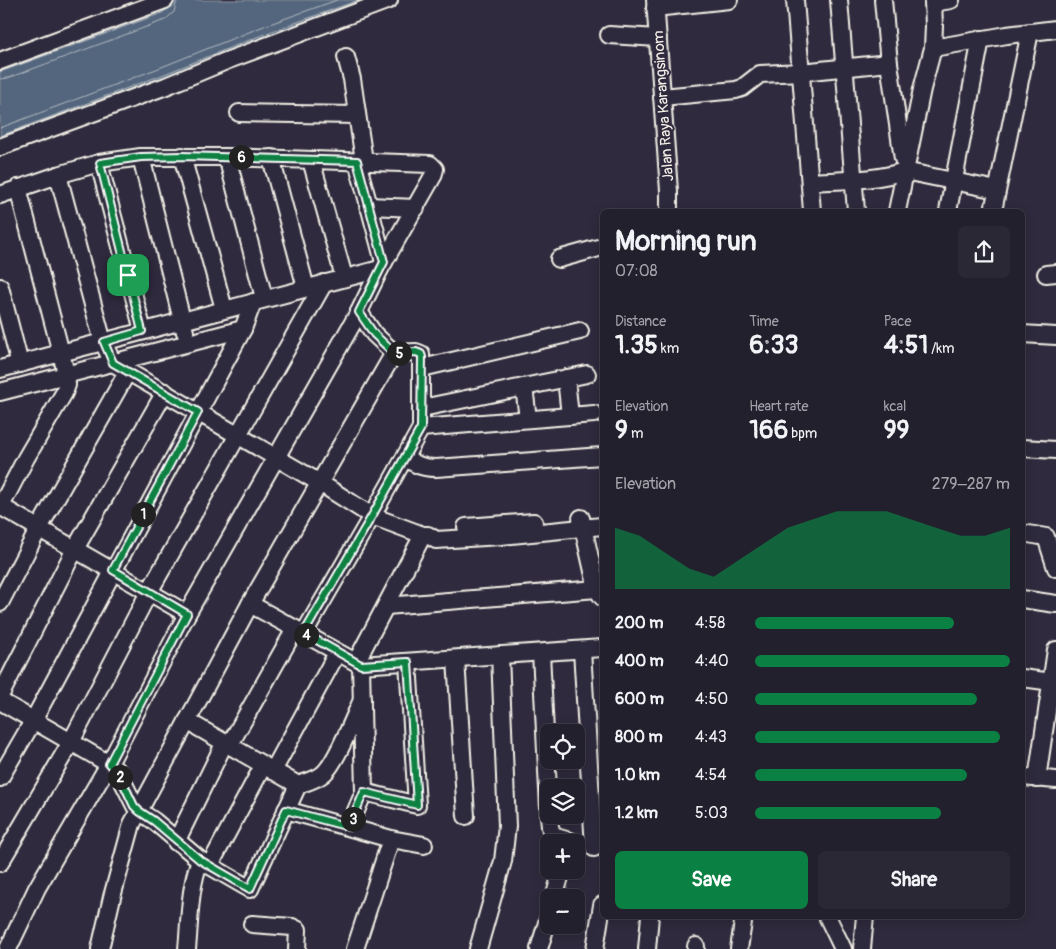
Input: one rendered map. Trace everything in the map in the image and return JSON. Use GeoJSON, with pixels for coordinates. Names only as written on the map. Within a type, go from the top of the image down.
{"type":"FeatureCollection","features":[{"type":"Feature","properties":{"kind":"street"},"geometry":{"type":"LineString","coordinates":[[0,61],[164,0]]}},
{"type":"Feature","properties":{"kind":"street"},"geometry":{"type":"LineString","coordinates":[[0,147],[166,86],[389,0]]}},
{"type":"Feature","properties":{"kind":"street"},"geometry":{"type":"LineString","coordinates":[[655,4],[729,0]]}},
{"type":"Feature","properties":{"kind":"street"},"geometry":{"type":"LineString","coordinates":[[796,0],[812,209]]}},
{"type":"Feature","properties":{"kind":"street"},"geometry":{"type":"LineString","coordinates":[[839,0],[856,209]]}},
{"type":"Feature","properties":{"kind":"street"},"geometry":{"type":"LineString","coordinates":[[883,0],[889,63],[904,171]]}},
{"type":"Feature","properties":{"kind":"street"},"geometry":{"type":"LineString","coordinates":[[897,209],[904,171],[933,48],[933,1],[951,0]]}},
{"type":"Feature","properties":{"kind":"street","name":"Jalan Raya Karangsinom"},"geometry":{"type":"LineString","coordinates":[[655,4],[669,191],[668,209]]}},
{"type":"Feature","properties":{"kind":"street"},"geometry":{"type":"LineString","coordinates":[[933,48],[1030,32],[1055,25]]}},
{"type":"Feature","properties":{"kind":"street"},"geometry":{"type":"LineString","coordinates":[[993,209],[1030,32]]}},
{"type":"Feature","properties":{"kind":"street"},"geometry":{"type":"LineString","coordinates":[[609,35],[658,38]]}},
{"type":"Feature","properties":{"kind":"street"},"geometry":{"type":"LineString","coordinates":[[948,209],[981,39]]}},
{"type":"Feature","properties":{"kind":"street"},"geometry":{"type":"LineString","coordinates":[[662,97],[736,90],[742,88],[760,74],[889,63]]}},
{"type":"Feature","properties":{"kind":"street"},"geometry":{"type":"LineString","coordinates":[[350,69],[357,115],[360,161],[382,265]]}},
{"type":"Feature","properties":{"kind":"street"},"geometry":{"type":"LineString","coordinates":[[239,113],[357,115]]}},
{"type":"Feature","properties":{"kind":"street"},"geometry":{"type":"LineString","coordinates":[[182,156],[224,309]]}},
{"type":"Feature","properties":{"kind":"street"},"geometry":{"type":"LineString","coordinates":[[0,195],[100,163],[141,157],[182,156],[360,161],[432,164],[435,168],[433,176],[382,265],[359,312],[187,614],[109,764],[37,888],[8,949]]}},
{"type":"Feature","properties":{"kind":"street"},"geometry":{"type":"LineString","coordinates":[[141,157],[188,344]]}},
{"type":"Feature","properties":{"kind":"street"},"geometry":{"type":"LineString","coordinates":[[0,778],[258,300],[227,157]]}},
{"type":"Feature","properties":{"kind":"street"},"geometry":{"type":"LineString","coordinates":[[271,158],[306,288]]}},
{"type":"Feature","properties":{"kind":"street"},"geometry":{"type":"LineString","coordinates":[[311,160],[344,278]]}},
{"type":"Feature","properties":{"kind":"street"},"geometry":{"type":"LineString","coordinates":[[100,163],[142,331]]}},
{"type":"Feature","properties":{"kind":"street"},"geometry":{"type":"LineString","coordinates":[[810,182],[854,179],[896,174],[904,171],[997,190]]}},
{"type":"Feature","properties":{"kind":"street"},"geometry":{"type":"LineString","coordinates":[[58,175],[104,342],[113,363],[276,459],[320,482],[372,516],[436,540],[501,536],[582,523],[600,516]]}},
{"type":"Feature","properties":{"kind":"street"},"geometry":{"type":"LineString","coordinates":[[18,188],[61,353],[66,374],[66,385],[64,393],[0,507],[187,614]]}},
{"type":"Feature","properties":{"kind":"street"},"geometry":{"type":"LineString","coordinates":[[368,206],[416,208]]}},
{"type":"Feature","properties":{"kind":"street"},"geometry":{"type":"LineString","coordinates":[[559,259],[600,248]]}},
{"type":"Feature","properties":{"kind":"street"},"geometry":{"type":"LineString","coordinates":[[0,369],[344,278],[382,265]]}},
{"type":"Feature","properties":{"kind":"street"},"geometry":{"type":"LineString","coordinates":[[0,863],[71,742],[149,592],[324,283]]}},
{"type":"Feature","properties":{"kind":"street"},"geometry":{"type":"LineString","coordinates":[[0,287],[20,364]]}},
{"type":"Feature","properties":{"kind":"street"},"geometry":{"type":"LineString","coordinates":[[176,842],[227,745],[372,516],[421,428],[421,354],[416,352],[394,353],[374,334],[359,312]]}},
{"type":"Feature","properties":{"kind":"street"},"geometry":{"type":"LineString","coordinates":[[0,392],[243,329]]}},
{"type":"Feature","properties":{"kind":"street"},"geometry":{"type":"LineString","coordinates":[[422,368],[580,331]]}},
{"type":"Feature","properties":{"kind":"street"},"geometry":{"type":"LineString","coordinates":[[1025,334],[1056,336]]}},
{"type":"Feature","properties":{"kind":"street"},"geometry":{"type":"LineString","coordinates":[[100,949],[132,824],[250,604],[394,353]]}},
{"type":"Feature","properties":{"kind":"street"},"geometry":{"type":"LineString","coordinates":[[0,603],[39,528],[128,371]]}},
{"type":"Feature","properties":{"kind":"street"},"geometry":{"type":"LineString","coordinates":[[422,408],[587,374]]}},
{"type":"Feature","properties":{"kind":"street"},"geometry":{"type":"LineString","coordinates":[[566,378],[570,416]]}},
{"type":"Feature","properties":{"kind":"street"},"geometry":{"type":"LineString","coordinates":[[524,387],[528,419]]}},
{"type":"Feature","properties":{"kind":"street"},"geometry":{"type":"LineString","coordinates":[[0,696],[75,549],[165,392]]}},
{"type":"Feature","properties":{"kind":"street"},"geometry":{"type":"LineString","coordinates":[[421,428],[594,414]]}},
{"type":"Feature","properties":{"kind":"street"},"geometry":{"type":"LineString","coordinates":[[1025,448],[1056,450]]}},
{"type":"Feature","properties":{"kind":"street"},"geometry":{"type":"LineString","coordinates":[[405,457],[413,464],[422,468],[436,468],[600,456]]}},
{"type":"Feature","properties":{"kind":"street"},"geometry":{"type":"LineString","coordinates":[[582,523],[600,526]]}},
{"type":"Feature","properties":{"kind":"street"},"geometry":{"type":"LineString","coordinates":[[386,606],[600,593],[582,523]]}},
{"type":"Feature","properties":{"kind":"street"},"geometry":{"type":"LineString","coordinates":[[1025,534],[1046,537],[1056,568]]}},
{"type":"Feature","properties":{"kind":"street"},"geometry":{"type":"LineString","coordinates":[[349,827],[364,792],[362,700],[358,664],[386,606],[426,535]]}},
{"type":"Feature","properties":{"kind":"street"},"geometry":{"type":"LineString","coordinates":[[1025,599],[1056,604]]}},
{"type":"Feature","properties":{"kind":"street"},"geometry":{"type":"LineString","coordinates":[[250,604],[358,664],[600,648]]}},
{"type":"Feature","properties":{"kind":"street"},"geometry":{"type":"LineString","coordinates":[[582,650],[598,849],[585,846]]}},
{"type":"Feature","properties":{"kind":"street"},"geometry":{"type":"LineString","coordinates":[[1056,650],[1052,682],[1030,778],[1056,780]]}},
{"type":"Feature","properties":{"kind":"street"},"geometry":{"type":"LineString","coordinates":[[187,949],[189,905],[196,871],[205,863],[268,768],[337,652]]}},
{"type":"Feature","properties":{"kind":"street"},"geometry":{"type":"LineString","coordinates":[[541,653],[547,779]]}},
{"type":"Feature","properties":{"kind":"street"},"geometry":{"type":"LineString","coordinates":[[478,949],[503,861],[508,826],[500,656]]}},
{"type":"Feature","properties":{"kind":"street"},"geometry":{"type":"LineString","coordinates":[[456,659],[466,816]]}},
{"type":"Feature","properties":{"kind":"street"},"geometry":{"type":"LineString","coordinates":[[364,792],[417,805],[408,662]]}},
{"type":"Feature","properties":{"kind":"street"},"geometry":{"type":"LineString","coordinates":[[1025,678],[1052,682]]}},
{"type":"Feature","properties":{"kind":"street"},"geometry":{"type":"LineString","coordinates":[[0,701],[109,764],[118,772],[134,806],[139,811],[205,863],[250,889],[298,786],[325,773],[333,762],[362,700]]}},
{"type":"Feature","properties":{"kind":"street"},"geometry":{"type":"LineString","coordinates":[[187,721],[298,786]]}},
{"type":"Feature","properties":{"kind":"street"},"geometry":{"type":"LineString","coordinates":[[286,810],[390,839],[424,845]]}},
{"type":"Feature","properties":{"kind":"street"},"geometry":{"type":"LineString","coordinates":[[355,949],[390,839]]}},
{"type":"Feature","properties":{"kind":"street"},"geometry":{"type":"LineString","coordinates":[[595,949],[600,918]]}},
{"type":"Feature","properties":{"kind":"street"},"geometry":{"type":"LineString","coordinates":[[647,949],[650,919]]}},
{"type":"Feature","properties":{"kind":"street"},"geometry":{"type":"LineString","coordinates":[[828,919],[843,949]]}},
{"type":"Feature","properties":{"kind":"street"},"geometry":{"type":"LineString","coordinates":[[862,949],[865,919]]}},
{"type":"Feature","properties":{"kind":"street"},"geometry":{"type":"LineString","coordinates":[[739,949],[743,922]]}},
{"type":"Feature","properties":{"kind":"street"},"geometry":{"type":"LineString","coordinates":[[252,924],[292,927],[298,930],[300,949]]}},
{"type":"Feature","properties":{"kind":"street"},"geometry":{"type":"LineString","coordinates":[[539,949],[544,934]]}},
{"type":"Feature","properties":{"kind":"water"},"geometry":{"type":"Polygon","coordinates":[[[165,0],[389,0],[0,148],[0,61],[165,0]]]}},
{"type":"Feature","properties":{"kind":"route"},"geometry":{"type":"LineString","coordinates":[[182,156],[357,161],[384,262],[359,312],[374,334],[394,353],[416,352],[421,354],[422,357],[421,428],[304,633],[361,665],[408,662],[417,805],[364,792],[349,827],[286,810],[250,889],[200,860],[176,842],[154,821],[139,811],[134,806],[118,772],[109,764],[187,614],[113,570],[198,412],[113,363],[104,342],[142,331],[128,275],[100,163],[141,157],[182,156]]}}]}
